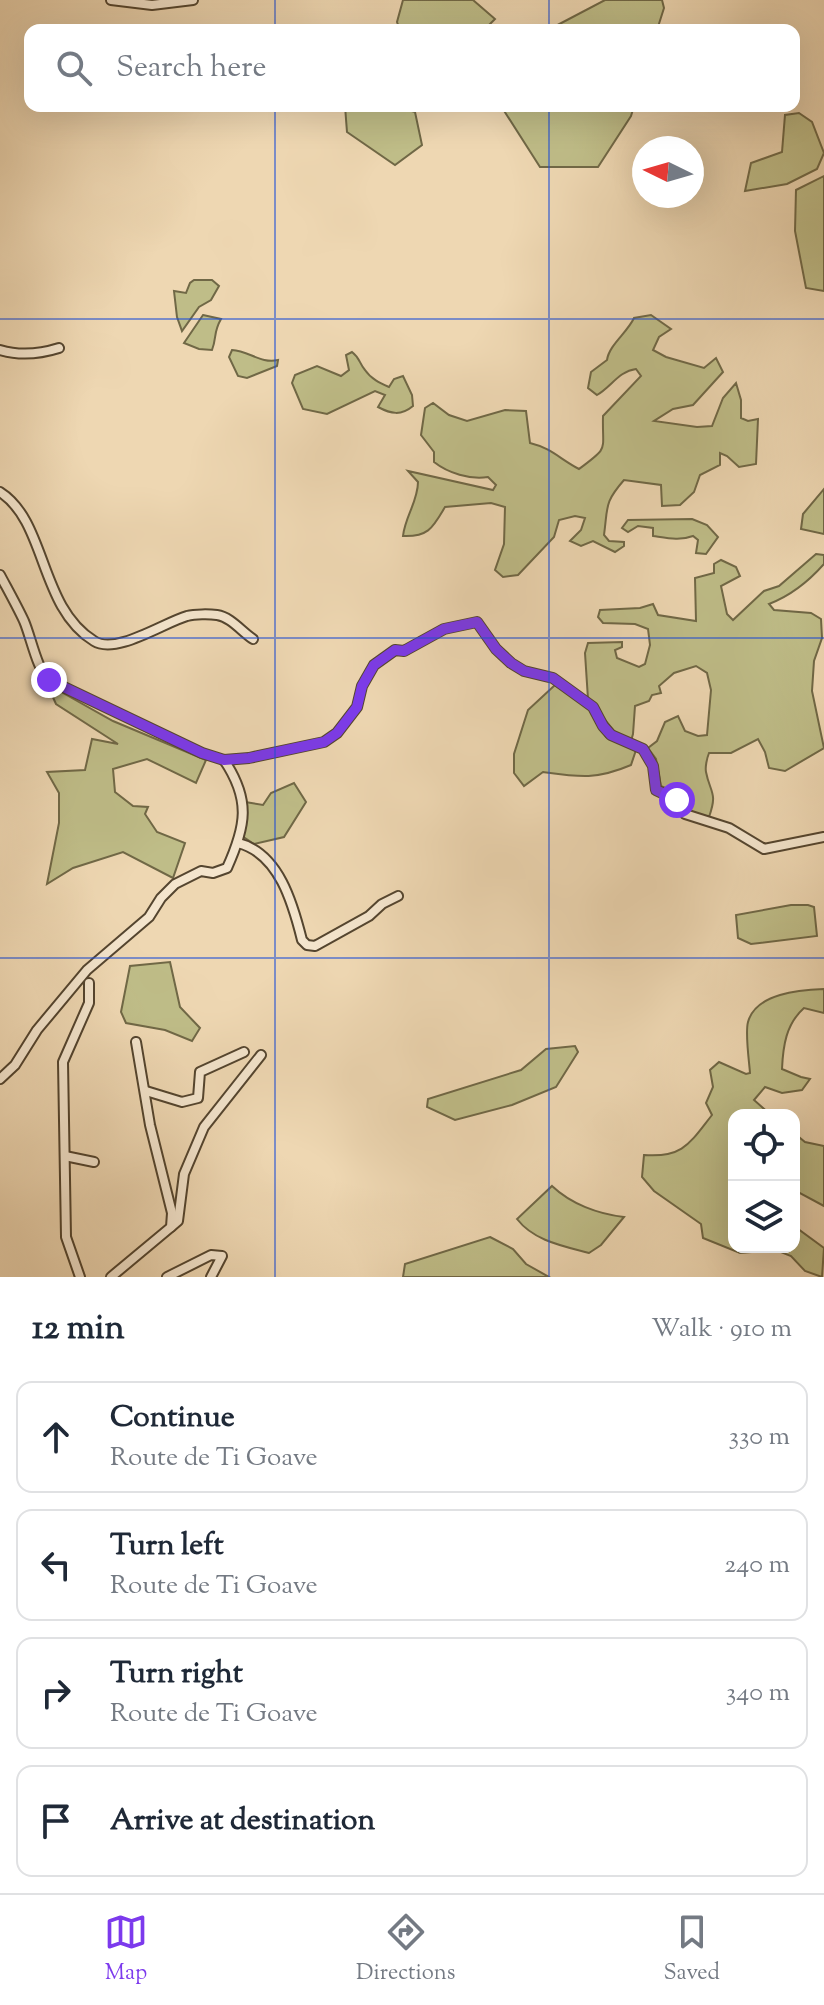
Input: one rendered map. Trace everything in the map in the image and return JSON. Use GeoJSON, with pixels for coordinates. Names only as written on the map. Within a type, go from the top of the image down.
{"type":"FeatureCollection","features":[{"type":"Feature","properties":{"kind":"street"},"geometry":{"type":"LineString","coordinates":[[111,0],[152,5],[193,0]]}},
{"type":"Feature","properties":{"kind":"street"},"geometry":{"type":"LineString","coordinates":[[0,350],[40,354],[59,348]]}},
{"type":"Feature","properties":{"kind":"street"},"geometry":{"type":"LineString","coordinates":[[0,492],[23,515],[59,602],[97,643],[122,644],[190,615],[218,615],[253,639]]}},
{"type":"Feature","properties":{"kind":"street"},"geometry":{"type":"LineString","coordinates":[[0,575],[27,628],[42,674],[49,680],[189,747],[224,760],[249,758],[324,742],[337,733],[357,707],[362,686],[374,665],[395,650],[404,651],[444,629],[477,622],[496,649],[511,663],[524,671],[553,678],[593,707],[611,735],[643,749],[653,766],[656,790],[677,800],[685,814],[729,828],[764,849],[824,837]]}},
{"type":"Feature","properties":{"kind":"street"},"geometry":{"type":"LineString","coordinates":[[0,1079],[15,1065],[37,1030],[87,970],[149,917],[175,884],[201,871],[213,873],[227,868],[238,843],[244,806],[239,786],[224,760]]}},
{"type":"Feature","properties":{"kind":"street"},"geometry":{"type":"LineString","coordinates":[[238,843],[250,846],[281,879],[302,940],[307,945],[315,946],[398,896]]}},
{"type":"Feature","properties":{"kind":"street"},"geometry":{"type":"LineString","coordinates":[[80,1277],[66,1237],[63,1062],[89,1003],[89,983]]}},
{"type":"Feature","properties":{"kind":"street"},"geometry":{"type":"LineString","coordinates":[[136,1042],[150,1125],[172,1213],[171,1227]]}},
{"type":"Feature","properties":{"kind":"street"},"geometry":{"type":"LineString","coordinates":[[146,1091],[182,1102],[198,1098],[200,1072],[244,1052]]}},
{"type":"Feature","properties":{"kind":"street"},"geometry":{"type":"LineString","coordinates":[[111,1277],[178,1221],[184,1174],[204,1127],[261,1055]]}},
{"type":"Feature","properties":{"kind":"street"},"geometry":{"type":"LineString","coordinates":[[65,1156],[94,1162]]}},
{"type":"Feature","properties":{"kind":"street"},"geometry":{"type":"LineString","coordinates":[[167,1277],[211,1255],[222,1256],[211,1277]]}},
{"type":"Feature","properties":{"kind":"shaded area"},"geometry":{"type":"Polygon","coordinates":[[[403,0],[473,0],[495,19],[490,24],[397,22],[403,0]]]}},
{"type":"Feature","properties":{"kind":"shaded area"},"geometry":{"type":"Polygon","coordinates":[[[605,0],[662,0],[664,8],[659,24],[559,24],[605,0]]]}},
{"type":"Feature","properties":{"kind":"shaded area"},"geometry":{"type":"Polygon","coordinates":[[[345,112],[415,112],[422,145],[395,165],[347,132],[345,112]]]}},
{"type":"Feature","properties":{"kind":"shaded area"},"geometry":{"type":"Polygon","coordinates":[[[505,112],[632,112],[598,167],[540,167],[505,112]]]}},
{"type":"Feature","properties":{"kind":"shaded area"},"geometry":{"type":"Polygon","coordinates":[[[799,113],[812,122],[824,153],[817,169],[787,184],[745,191],[751,163],[782,152],[785,115],[799,113]]]}},
{"type":"Feature","properties":{"kind":"shaded area"},"geometry":{"type":"Polygon","coordinates":[[[824,176],[824,291],[806,288],[795,231],[796,190],[824,176]]]}},
{"type":"Feature","properties":{"kind":"shaded area"},"geometry":{"type":"Polygon","coordinates":[[[194,280],[212,280],[219,286],[211,300],[199,307],[182,331],[174,291],[186,293],[194,280]]]}},
{"type":"Feature","properties":{"kind":"shaded area"},"geometry":{"type":"Polygon","coordinates":[[[203,315],[221,319],[212,350],[184,343],[203,315]]]}},
{"type":"Feature","properties":{"kind":"shaded area"},"geometry":{"type":"Polygon","coordinates":[[[651,315],[671,329],[659,337],[653,350],[704,368],[716,358],[723,372],[693,405],[673,409],[654,421],[712,426],[723,398],[736,383],[741,400],[741,418],[748,421],[758,419],[756,464],[739,467],[720,453],[720,465],[700,475],[694,492],[680,505],[662,506],[661,485],[624,480],[610,500],[604,535],[609,541],[624,542],[624,546],[615,552],[593,541],[581,546],[570,541],[581,530],[585,518],[575,516],[559,520],[554,537],[518,575],[503,577],[495,570],[504,544],[505,507],[491,503],[445,507],[425,533],[403,536],[418,482],[408,471],[493,490],[496,485],[488,477],[460,475],[434,462],[434,452],[421,435],[425,408],[433,403],[449,415],[467,421],[505,410],[526,411],[530,443],[579,469],[600,452],[603,416],[641,376],[636,369],[630,370],[597,395],[588,388],[591,372],[607,360],[611,349],[634,318],[651,315]]]}},
{"type":"Feature","properties":{"kind":"shaded area"},"geometry":{"type":"Polygon","coordinates":[[[232,350],[266,360],[278,360],[277,366],[247,378],[238,376],[229,357],[232,350]]]}},
{"type":"Feature","properties":{"kind":"shaded area"},"geometry":{"type":"Polygon","coordinates":[[[352,352],[367,373],[382,384],[389,387],[394,379],[403,376],[412,395],[413,406],[400,413],[387,411],[378,407],[385,395],[375,391],[327,414],[303,409],[292,383],[295,375],[317,366],[341,376],[349,370],[346,355],[352,352]]]}},
{"type":"Feature","properties":{"kind":"shaded area"},"geometry":{"type":"Polygon","coordinates":[[[824,489],[824,534],[801,529],[803,514],[824,489]]]}},
{"type":"Feature","properties":{"kind":"shaded area"},"geometry":{"type":"Polygon","coordinates":[[[692,519],[707,525],[718,537],[706,554],[696,553],[698,540],[693,536],[668,538],[653,536],[653,528],[638,526],[628,532],[622,528],[628,520],[692,519]]]}},
{"type":"Feature","properties":{"kind":"shaded area"},"geometry":{"type":"Polygon","coordinates":[[[816,554],[824,555],[824,564],[806,582],[769,604],[774,610],[811,613],[821,619],[822,638],[814,661],[812,691],[824,748],[785,771],[769,768],[758,739],[731,753],[709,753],[706,770],[713,797],[712,809],[709,817],[688,812],[682,796],[661,786],[656,759],[648,748],[657,741],[665,722],[678,716],[685,731],[698,736],[707,735],[711,690],[707,673],[696,666],[674,673],[659,686],[661,693],[635,706],[631,741],[614,731],[588,699],[585,653],[588,643],[622,642],[622,647],[615,650],[617,658],[639,667],[645,664],[650,645],[648,629],[635,624],[603,623],[598,617],[600,610],[640,608],[653,604],[658,615],[696,621],[695,578],[714,573],[714,564],[721,560],[736,567],[740,576],[721,586],[727,614],[733,620],[764,591],[779,586],[816,554]]]}},
{"type":"Feature","properties":{"kind":"shaded area"},"geometry":{"type":"Polygon","coordinates":[[[47,684],[113,721],[206,760],[196,783],[147,759],[113,769],[115,792],[133,806],[148,807],[145,814],[157,832],[185,843],[173,878],[123,852],[73,868],[47,884],[59,823],[59,793],[47,772],[85,770],[92,739],[118,744],[56,704],[47,684]]]}},
{"type":"Feature","properties":{"kind":"shaded area"},"geometry":{"type":"Polygon","coordinates":[[[555,685],[587,705],[606,737],[636,750],[631,765],[587,776],[543,772],[524,786],[514,773],[514,754],[528,710],[555,685]]]}},
{"type":"Feature","properties":{"kind":"shaded area"},"geometry":{"type":"Polygon","coordinates":[[[294,783],[306,802],[284,837],[254,844],[242,836],[245,802],[263,805],[271,793],[294,783]]]}},
{"type":"Feature","properties":{"kind":"shaded area"},"geometry":{"type":"Polygon","coordinates":[[[791,905],[814,907],[817,936],[751,944],[738,938],[736,915],[791,905]]]}},
{"type":"Feature","properties":{"kind":"shaded area"},"geometry":{"type":"Polygon","coordinates":[[[170,962],[180,1007],[200,1028],[192,1041],[165,1030],[126,1023],[121,1012],[130,966],[170,962]]]}},
{"type":"Feature","properties":{"kind":"shaded area"},"geometry":{"type":"Polygon","coordinates":[[[824,989],[824,1013],[804,1008],[798,1014],[789,1028],[782,1069],[810,1079],[802,1090],[782,1093],[765,1087],[754,1100],[764,1109],[728,1109],[728,1248],[703,1238],[701,1224],[654,1191],[642,1177],[644,1155],[677,1151],[698,1133],[712,1115],[706,1103],[713,1087],[710,1070],[719,1062],[750,1073],[747,1027],[753,1012],[769,999],[803,990],[824,989]]]}},
{"type":"Feature","properties":{"kind":"shaded area"},"geometry":{"type":"Polygon","coordinates":[[[575,1046],[578,1052],[556,1087],[512,1105],[455,1120],[427,1107],[428,1099],[521,1070],[546,1049],[575,1046]]]}},
{"type":"Feature","properties":{"kind":"shaded area"},"geometry":{"type":"Polygon","coordinates":[[[800,1138],[824,1146],[824,1206],[800,1193],[800,1138]]]}},
{"type":"Feature","properties":{"kind":"shaded area"},"geometry":{"type":"Polygon","coordinates":[[[552,1186],[585,1207],[624,1217],[601,1245],[589,1253],[550,1242],[532,1233],[517,1219],[552,1186]]]}},
{"type":"Feature","properties":{"kind":"shaded area"},"geometry":{"type":"Polygon","coordinates":[[[800,1230],[824,1248],[822,1277],[805,1271],[791,1256],[784,1253],[800,1253],[800,1230]]]}},
{"type":"Feature","properties":{"kind":"shaded area"},"geometry":{"type":"Polygon","coordinates":[[[490,1237],[513,1249],[526,1264],[549,1277],[403,1277],[405,1264],[490,1237]]]}},
{"type":"Feature","properties":{"kind":"route"},"geometry":{"type":"LineString","coordinates":[[49,680],[202,753],[224,760],[249,758],[324,742],[337,733],[357,707],[362,686],[374,665],[395,650],[404,651],[444,629],[477,622],[496,649],[511,663],[524,671],[553,678],[593,707],[611,735],[643,749],[653,766],[656,790],[677,800]]}}]}
